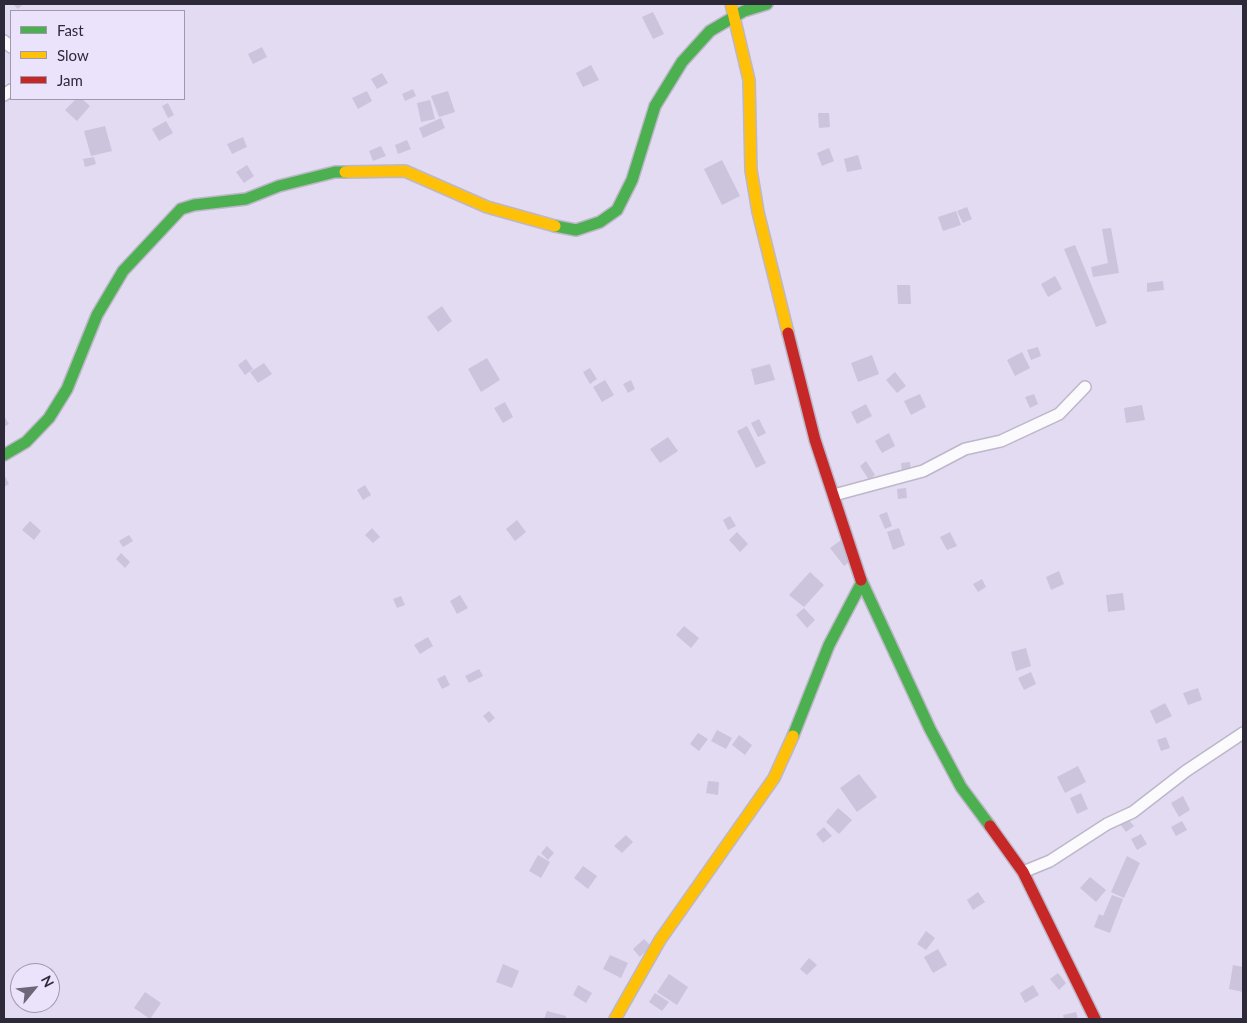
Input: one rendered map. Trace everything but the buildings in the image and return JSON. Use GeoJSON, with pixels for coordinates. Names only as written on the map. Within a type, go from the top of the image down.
{"type":"FeatureCollection","features":[{"type":"Feature","properties":{"kind":"street"},"geometry":{"type":"LineString","coordinates":[[731,4],[749,80],[752,170],[758,212],[815,440],[862,582],[930,729],[961,787],[1023,872],[1080,984],[1095,1019]]}},
{"type":"Feature","properties":{"kind":"street"},"geometry":{"type":"LineString","coordinates":[[4,454],[26,442],[49,418],[67,389],[97,315],[123,271],[181,209],[194,205],[246,199],[279,186],[335,172],[405,171],[487,207],[537,222],[576,230],[600,222],[617,210],[632,180],[655,106],[682,62],[710,31],[735,16],[768,4]]}},
{"type":"Feature","properties":{"kind":"street"},"geometry":{"type":"LineString","coordinates":[[834,495],[923,471],[964,449],[1001,441],[1059,414],[1085,387]]}},
{"type":"Feature","properties":{"kind":"street"},"geometry":{"type":"LineString","coordinates":[[615,1019],[660,940],[774,778],[794,735],[829,645],[862,582]]}},
{"type":"Feature","properties":{"kind":"street"},"geometry":{"type":"LineString","coordinates":[[1023,872],[1050,861],[1107,824],[1133,812],[1186,771],[1243,733]]}},
{"type":"Feature","properties":{"kind":"traffic: fast"},"geometry":{"type":"LineString","coordinates":[[555,226],[576,230],[600,222],[617,210],[632,180],[655,106],[682,62],[710,31],[744,11],[767,4]]}},
{"type":"Feature","properties":{"kind":"traffic: fast"},"geometry":{"type":"LineString","coordinates":[[4,455],[26,442],[49,418],[67,389],[97,315],[123,271],[181,209],[194,205],[246,199],[279,186],[335,172],[345,172]]}},
{"type":"Feature","properties":{"kind":"traffic: fast"},"geometry":{"type":"LineString","coordinates":[[861,580],[930,729],[961,787],[990,826]]}},
{"type":"Feature","properties":{"kind":"traffic: fast"},"geometry":{"type":"LineString","coordinates":[[793,736],[829,645],[862,582]]}},
{"type":"Feature","properties":{"kind":"traffic: slow"},"geometry":{"type":"LineString","coordinates":[[731,4],[749,80],[751,170],[758,212],[788,333]]}},
{"type":"Feature","properties":{"kind":"traffic: slow"},"geometry":{"type":"LineString","coordinates":[[345,172],[405,171],[487,207],[555,226]]}},
{"type":"Feature","properties":{"kind":"traffic: slow"},"geometry":{"type":"LineString","coordinates":[[615,1019],[660,940],[774,778],[793,736]]}},
{"type":"Feature","properties":{"kind":"traffic: jam"},"geometry":{"type":"LineString","coordinates":[[788,333],[815,440],[861,580]]}},
{"type":"Feature","properties":{"kind":"traffic: jam"},"geometry":{"type":"LineString","coordinates":[[990,826],[1023,872],[1095,1019]]}}]}
